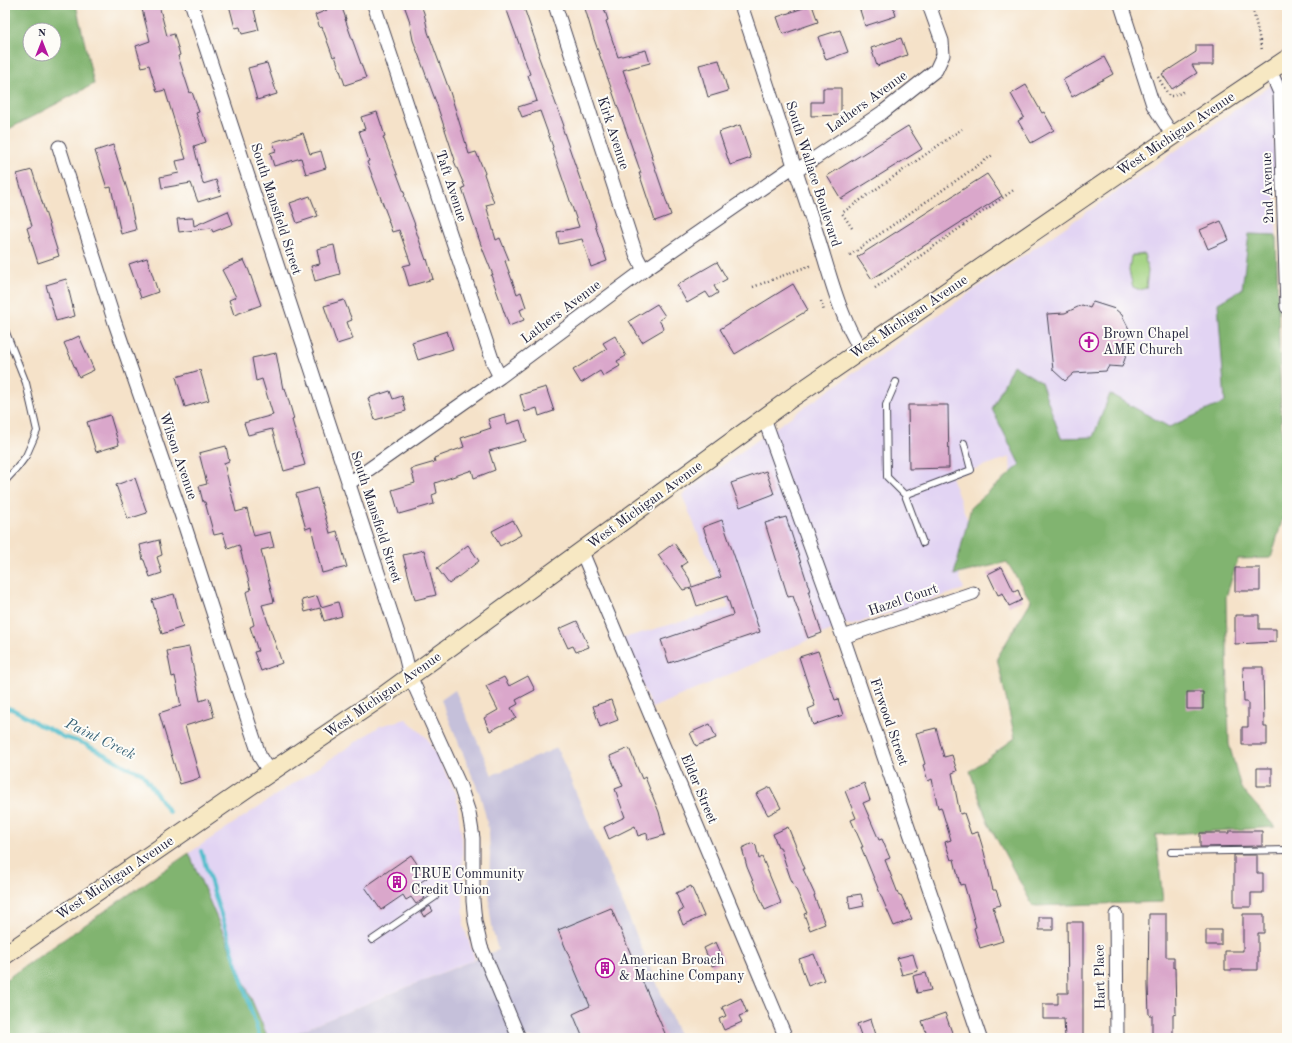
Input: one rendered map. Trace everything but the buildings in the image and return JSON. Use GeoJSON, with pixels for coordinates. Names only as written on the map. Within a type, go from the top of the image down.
{"type":"FeatureCollection","features":[{"type":"Feature","properties":{"kind":"main road","name":"West Michigan Avenue"},"geometry":{"type":"LineString","coordinates":[[5,954],[383,696],[479,628],[764,418],[1287,58]]}},
{"type":"Feature","properties":{"kind":"street","name":"South Mansfield Street"},"geometry":{"type":"LineString","coordinates":[[192,5],[405,654],[410,676],[460,786],[469,813],[473,838],[473,901],[475,921],[481,947],[519,1038]]}},
{"type":"Feature","properties":{"kind":"street","name":"Taft Avenue"},"geometry":{"type":"LineString","coordinates":[[374,5],[494,365],[500,377]]}},
{"type":"Feature","properties":{"kind":"street","name":"Kirk Avenue"},"geometry":{"type":"LineString","coordinates":[[555,5],[637,257],[644,270]]}},
{"type":"Feature","properties":{"kind":"street","name":"South Wallace Boulevard"},"geometry":{"type":"LineString","coordinates":[[741,5],[839,304],[851,334],[861,350]]}},
{"type":"Feature","properties":{"kind":"street","name":"Lathers Avenue"},"geometry":{"type":"LineString","coordinates":[[348,484],[500,377],[644,270],[883,112],[936,70],[943,55],[942,41],[929,5]]}},
{"type":"Feature","properties":{"kind":"street"},"geometry":{"type":"LineString","coordinates":[[1120,5],[1153,105],[1173,136]]}},
{"type":"Feature","properties":{"kind":"street","name":"2nd Avenue"},"geometry":{"type":"LineString","coordinates":[[1270,70],[1280,92],[1287,307]]}},
{"type":"Feature","properties":{"kind":"street","name":"Wilson Avenue"},"geometry":{"type":"LineString","coordinates":[[59,147],[115,323],[181,514],[255,743],[260,756],[270,773]]}},
{"type":"Feature","properties":{"kind":"street","name":"Firwood Street"},"geometry":{"type":"LineString","coordinates":[[764,418],[843,637],[980,1038]]}},
{"type":"Feature","properties":{"kind":"street","name":"Elder Street"},"geometry":{"type":"LineString","coordinates":[[582,552],[786,1038]]}},
{"type":"Feature","properties":{"kind":"street","name":"Hazel Court"},"geometry":{"type":"LineString","coordinates":[[843,637],[973,593]]}},
{"type":"Feature","properties":{"kind":"street","name":"Hart Place"},"geometry":{"type":"LineString","coordinates":[[1116,915],[1118,1038]]}},
{"type":"Feature","properties":{"kind":"lane"},"geometry":{"type":"LineString","coordinates":[[5,330],[26,383],[37,431],[26,456],[5,481]]}},
{"type":"Feature","properties":{"kind":"lane"},"geometry":{"type":"LineString","coordinates":[[896,382],[886,405],[887,476],[904,495],[923,543]]}},
{"type":"Feature","properties":{"kind":"lane"},"geometry":{"type":"LineString","coordinates":[[904,495],[972,470],[964,442]]}},
{"type":"Feature","properties":{"kind":"lane"},"geometry":{"type":"LineString","coordinates":[[1171,852],[1287,850]]}},
{"type":"Feature","properties":{"kind":"lane"},"geometry":{"type":"LineString","coordinates":[[372,940],[435,897]]}},
{"type":"Feature","properties":{"kind":"path"},"geometry":{"type":"LineString","coordinates":[[1252,5],[1262,50]]}},
{"type":"Feature","properties":{"kind":"path"},"geometry":{"type":"LineString","coordinates":[[1155,72],[1169,96],[1183,92]]}},
{"type":"Feature","properties":{"kind":"path"},"geometry":{"type":"LineString","coordinates":[[852,228],[842,213],[962,129]]}},
{"type":"Feature","properties":{"kind":"path"},"geometry":{"type":"LineString","coordinates":[[850,255],[994,154]]}},
{"type":"Feature","properties":{"kind":"path"},"geometry":{"type":"LineString","coordinates":[[875,288],[1015,189]]}},
{"type":"Feature","properties":{"kind":"path"},"geometry":{"type":"LineString","coordinates":[[753,287],[810,266]]}},
{"type":"Feature","properties":{"kind":"path"},"geometry":{"type":"LineString","coordinates":[[821,301],[824,311]]}},
{"type":"Feature","properties":{"kind":"shaded area"},"geometry":{"type":"Polygon","coordinates":[[[1287,74],[1287,139],[1274,140],[1284,514],[1013,515],[1010,457],[951,477],[985,566],[959,575],[964,589],[851,625],[845,624],[652,708],[623,638],[729,608],[682,495],[752,444],[900,341],[1287,74]]]}},
{"type":"Feature","properties":{"kind":"shaded area"},"geometry":{"type":"Polygon","coordinates":[[[455,690],[492,775],[557,748],[680,1038],[283,1038],[498,950],[490,913],[489,834],[485,813],[480,795],[441,700],[455,690]]]}},
{"type":"Feature","properties":{"kind":"shaded area"},"geometry":{"type":"Polygon","coordinates":[[[406,719],[427,738],[456,793],[462,841],[464,927],[475,959],[283,1038],[268,1038],[189,853],[380,726],[406,719]]]}},
{"type":"Feature","properties":{"kind":"green space"},"geometry":{"type":"Polygon","coordinates":[[[5,5],[76,5],[94,84],[5,131],[5,5]]]}},
{"type":"Feature","properties":{"kind":"green space"},"geometry":{"type":"Polygon","coordinates":[[[1249,234],[1276,235],[1284,514],[1271,558],[1238,559],[1226,597],[1229,744],[1241,788],[1275,827],[1156,835],[1163,902],[1033,906],[988,823],[970,771],[1015,738],[997,658],[1031,601],[1007,562],[954,575],[971,507],[1020,465],[992,409],[1013,365],[1041,382],[1061,438],[1093,437],[1110,394],[1169,427],[1225,402],[1218,303],[1242,289],[1249,234]]]}},
{"type":"Feature","properties":{"kind":"green space"},"geometry":{"type":"Polygon","coordinates":[[[1144,254],[1148,271],[1146,288],[1140,290],[1133,287],[1129,271],[1131,256],[1144,254]]]}},
{"type":"Feature","properties":{"kind":"green space"},"geometry":{"type":"Polygon","coordinates":[[[189,853],[268,1038],[5,1038],[5,980],[189,853]]]}},
{"type":"Feature","properties":{"kind":"waterway","name":"Paint Creek"},"geometry":{"type":"LineString","coordinates":[[5,707],[14,710],[63,737],[85,744],[125,766],[142,773],[169,812]]}},
{"type":"Feature","properties":{"kind":"waterway","name":"Paint Creek"},"geometry":{"type":"LineString","coordinates":[[201,851],[260,1038]]}},
{"type":"Feature","properties":{"kind":"place","name":"Brown Chapel AME Church"},"geometry":{"type":"Point","coordinates":[1089,342]}},
{"type":"Feature","properties":{"kind":"place","name":"TRUE Community Credit Union"},"geometry":{"type":"Point","coordinates":[397,882]}},
{"type":"Feature","properties":{"kind":"place","name":"American Broach & Machine Company"},"geometry":{"type":"Point","coordinates":[605,968]}}]}
